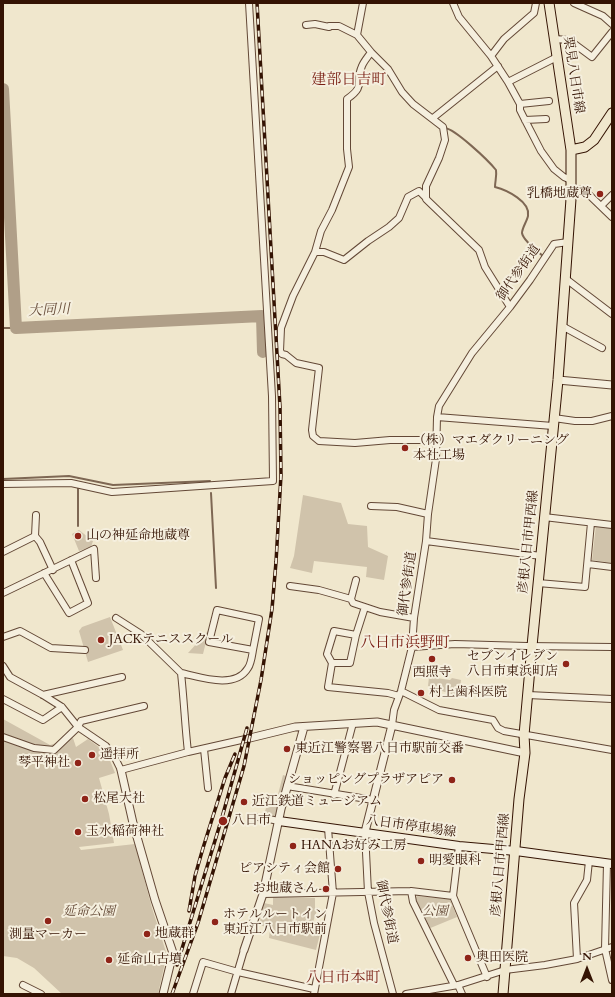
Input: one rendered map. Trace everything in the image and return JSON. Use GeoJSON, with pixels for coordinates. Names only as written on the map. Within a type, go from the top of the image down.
{"type":"FeatureCollection","features":[{"type":"Feature","properties":{"kind":"main road","name":"栗見八日市線"},"geometry":{"type":"LineString","coordinates":[[549,3],[571,150]]}},
{"type":"Feature","properties":{"kind":"main road"},"geometry":{"type":"LineString","coordinates":[[571,150],[585,147],[594,140],[612,113]]}},
{"type":"Feature","properties":{"kind":"main road","name":"彦根八日市甲西線"},"geometry":{"type":"LineString","coordinates":[[503,994],[516,851],[519,799],[525,753],[524,735],[558,380],[566,279],[571,185],[571,150]]}},
{"type":"Feature","properties":{"kind":"main road","name":"八日市停車場線"},"geometry":{"type":"LineString","coordinates":[[279,821],[459,846],[516,851],[609,864]]}},
{"type":"Feature","properties":{"kind":"street"},"geometry":{"type":"LineString","coordinates":[[3,484],[71,482],[112,492],[273,481],[272,396],[249,3]]}},
{"type":"Feature","properties":{"kind":"street"},"geometry":{"type":"LineString","coordinates":[[357,35],[364,3]]}},
{"type":"Feature","properties":{"kind":"street"},"geometry":{"type":"LineString","coordinates":[[453,3],[459,17],[491,56],[508,82],[520,104],[520,110],[524,120],[541,151],[554,169],[571,185],[584,190],[612,217]]}},
{"type":"Feature","properties":{"kind":"street"},"geometry":{"type":"LineString","coordinates":[[491,56],[504,39],[534,13],[536,3]]}},
{"type":"Feature","properties":{"kind":"street"},"geometry":{"type":"LineString","coordinates":[[574,3],[603,16],[612,24]]}},
{"type":"Feature","properties":{"kind":"street"},"geometry":{"type":"LineString","coordinates":[[306,25],[315,24],[329,27],[334,25],[357,35],[388,69],[402,92],[413,104],[443,127],[445,132],[445,140],[439,158],[426,186],[426,198]]}},
{"type":"Feature","properties":{"kind":"street"},"geometry":{"type":"LineString","coordinates":[[554,39],[569,40],[592,57],[612,32]]}},
{"type":"Feature","properties":{"kind":"street"},"geometry":{"type":"LineString","coordinates":[[371,52],[362,66],[359,77],[359,88],[356,93],[347,99],[347,149],[349,168],[322,231],[315,252],[293,296],[281,328],[280,351],[296,363],[319,368],[312,430],[313,436],[320,441],[354,443],[390,440],[437,440]]}},
{"type":"Feature","properties":{"kind":"street"},"geometry":{"type":"LineString","coordinates":[[508,82],[557,57]]}},
{"type":"Feature","properties":{"kind":"street"},"geometry":{"type":"LineString","coordinates":[[433,118],[498,66]]}},
{"type":"Feature","properties":{"kind":"street"},"geometry":{"type":"LineString","coordinates":[[520,104],[549,101]]}},
{"type":"Feature","properties":{"kind":"street"},"geometry":{"type":"LineString","coordinates":[[524,120],[546,119]]}},
{"type":"Feature","properties":{"kind":"street"},"geometry":{"type":"LineString","coordinates":[[315,252],[324,252],[344,260],[399,218],[408,197],[419,191],[479,250],[485,267],[510,307]]}},
{"type":"Feature","properties":{"kind":"street"},"geometry":{"type":"LineString","coordinates":[[601,206],[612,195]]}},
{"type":"Feature","properties":{"kind":"street","name":"御代参街道"},"geometry":{"type":"LineString","coordinates":[[393,994],[374,923],[368,892],[365,832],[392,726],[394,710],[400,694],[412,647],[414,618],[426,541],[428,514],[436,459],[437,417],[439,406],[472,353],[510,307],[554,244],[568,242]]}},
{"type":"Feature","properties":{"kind":"street"},"geometry":{"type":"LineString","coordinates":[[566,279],[612,314]]}},
{"type":"Feature","properties":{"kind":"street"},"geometry":{"type":"LineString","coordinates":[[562,326],[602,348]]}},
{"type":"Feature","properties":{"kind":"street"},"geometry":{"type":"LineString","coordinates":[[558,380],[612,385]]}},
{"type":"Feature","properties":{"kind":"street"},"geometry":{"type":"LineString","coordinates":[[437,417],[553,422],[592,421],[612,416]]}},
{"type":"Feature","properties":{"kind":"street"},"geometry":{"type":"LineString","coordinates":[[371,506],[396,507],[428,514]]}},
{"type":"Feature","properties":{"kind":"street"},"geometry":{"type":"LineString","coordinates":[[36,515],[35,536],[40,542],[53,570]]}},
{"type":"Feature","properties":{"kind":"street"},"geometry":{"type":"LineString","coordinates":[[544,517],[612,525]]}},
{"type":"Feature","properties":{"kind":"street"},"geometry":{"type":"LineString","coordinates":[[538,583],[585,587],[591,523]]}},
{"type":"Feature","properties":{"kind":"street"},"geometry":{"type":"LineString","coordinates":[[3,552],[35,536]]}},
{"type":"Feature","properties":{"kind":"street"},"geometry":{"type":"LineString","coordinates":[[426,541],[541,556]]}},
{"type":"Feature","properties":{"kind":"street"},"geometry":{"type":"LineString","coordinates":[[3,593],[94,549],[96,578]]}},
{"type":"Feature","properties":{"kind":"street"},"geometry":{"type":"LineString","coordinates":[[44,573],[69,613],[88,603],[71,560]]}},
{"type":"Feature","properties":{"kind":"street"},"geometry":{"type":"LineString","coordinates":[[588,564],[612,567]]}},
{"type":"Feature","properties":{"kind":"street"},"geometry":{"type":"LineString","coordinates":[[356,580],[351,598],[353,603],[393,616],[414,618]]}},
{"type":"Feature","properties":{"kind":"street"},"geometry":{"type":"LineString","coordinates":[[290,586],[318,590],[351,598]]}},
{"type":"Feature","properties":{"kind":"street"},"geometry":{"type":"LineString","coordinates":[[332,663],[350,664],[356,635],[365,607]]}},
{"type":"Feature","properties":{"kind":"street"},"geometry":{"type":"LineString","coordinates":[[116,618],[141,634],[181,673],[230,681],[243,674],[249,668],[260,619],[217,610],[209,642],[253,650]]}},
{"type":"Feature","properties":{"kind":"street"},"geometry":{"type":"LineString","coordinates":[[3,637],[20,631],[51,648],[85,650]]}},
{"type":"Feature","properties":{"kind":"street"},"geometry":{"type":"LineString","coordinates":[[356,635],[334,631],[327,654],[332,663],[328,687],[400,694],[439,710],[493,720],[498,728],[504,731],[612,750]]}},
{"type":"Feature","properties":{"kind":"street"},"geometry":{"type":"LineString","coordinates":[[412,647],[455,644],[612,647]]}},
{"type":"Feature","properties":{"kind":"street"},"geometry":{"type":"LineString","coordinates":[[3,666],[10,677],[43,695],[62,708],[78,727],[106,746],[122,770],[133,823],[155,900],[173,953],[163,994]]}},
{"type":"Feature","properties":{"kind":"street"},"geometry":{"type":"LineString","coordinates":[[181,673],[188,752]]}},
{"type":"Feature","properties":{"kind":"street"},"geometry":{"type":"LineString","coordinates":[[43,695],[122,677]]}},
{"type":"Feature","properties":{"kind":"street"},"geometry":{"type":"LineString","coordinates":[[528,695],[612,700]]}},
{"type":"Feature","properties":{"kind":"street"},"geometry":{"type":"LineString","coordinates":[[3,699],[43,720],[62,708]]}},
{"type":"Feature","properties":{"kind":"street"},"geometry":{"type":"LineString","coordinates":[[3,737],[34,748],[54,750],[78,727],[81,721],[144,706]]}},
{"type":"Feature","properties":{"kind":"street"},"geometry":{"type":"LineString","coordinates":[[122,770],[188,752],[295,727],[353,723],[377,722],[525,753]]}},
{"type":"Feature","properties":{"kind":"street"},"geometry":{"type":"LineString","coordinates":[[334,795],[353,723]]}},
{"type":"Feature","properties":{"kind":"street"},"geometry":{"type":"LineString","coordinates":[[231,994],[263,894],[287,786],[304,727]]}},
{"type":"Feature","properties":{"kind":"street"},"geometry":{"type":"LineString","coordinates":[[204,749],[208,788]]}},
{"type":"Feature","properties":{"kind":"street"},"geometry":{"type":"LineString","coordinates":[[287,786],[334,795],[374,800]]}},
{"type":"Feature","properties":{"kind":"street"},"geometry":{"type":"LineString","coordinates":[[258,817],[279,821]]}},
{"type":"Feature","properties":{"kind":"street"},"geometry":{"type":"LineString","coordinates":[[193,994],[203,962],[314,991],[333,893],[328,828]]}},
{"type":"Feature","properties":{"kind":"street"},"geometry":{"type":"LineString","coordinates":[[459,846],[453,896],[487,977]]}},
{"type":"Feature","properties":{"kind":"street"},"geometry":{"type":"LineString","coordinates":[[577,959],[574,903],[586,880],[589,861]]}},
{"type":"Feature","properties":{"kind":"street"},"geometry":{"type":"LineString","coordinates":[[609,864],[604,948],[612,980]]}},
{"type":"Feature","properties":{"kind":"street"},"geometry":{"type":"LineString","coordinates":[[263,894],[411,891],[453,896]]}},
{"type":"Feature","properties":{"kind":"street"},"geometry":{"type":"LineString","coordinates":[[411,891],[413,902],[462,994]]}},
{"type":"Feature","properties":{"kind":"street"},"geometry":{"type":"LineString","coordinates":[[406,994],[456,985],[487,977],[505,970],[577,959],[604,948],[612,947]]}},
{"type":"Feature","properties":{"kind":"street"},"geometry":{"type":"LineString","coordinates":[[23,986],[41,994]]}},
{"type":"Feature","properties":{"kind":"green space"},"geometry":{"type":"Polygon","coordinates":[[[303,495],[341,503],[348,524],[367,526],[368,547],[388,556],[384,580],[366,577],[367,567],[314,561],[312,573],[290,568],[294,556],[303,495]]]}},
{"type":"Feature","properties":{"kind":"green space"},"geometry":{"type":"Polygon","coordinates":[[[596,525],[612,527],[612,563],[592,560],[596,525]]]}},
{"type":"Feature","properties":{"kind":"green space"},"geometry":{"type":"Polygon","coordinates":[[[79,530],[93,541],[91,547],[79,551],[72,534],[79,530]]]}},
{"type":"Feature","properties":{"kind":"green space","name":"JACKテニススクール"},"geometry":{"type":"Polygon","coordinates":[[[110,617],[123,650],[88,662],[79,631],[82,627],[110,617]]]}},
{"type":"Feature","properties":{"kind":"green space"},"geometry":{"type":"Polygon","coordinates":[[[209,630],[203,654],[188,653],[209,630]]]}},
{"type":"Feature","properties":{"kind":"green space"},"geometry":{"type":"Polygon","coordinates":[[[429,677],[461,680],[459,697],[428,686],[429,677]]]}},
{"type":"Feature","properties":{"kind":"green space","name":"延命公園"},"geometry":{"type":"Polygon","coordinates":[[[3,719],[50,745],[73,738],[76,747],[88,739],[107,753],[115,773],[99,778],[109,814],[114,843],[79,847],[81,850],[135,844],[152,908],[166,952],[158,994],[62,994],[34,968],[17,958],[3,956],[3,719]]]}},
{"type":"Feature","properties":{"kind":"green space"},"geometry":{"type":"Polygon","coordinates":[[[283,775],[286,776],[276,815],[273,817],[264,815],[266,808],[275,806],[283,775]]]}},
{"type":"Feature","properties":{"kind":"green space","name":"公園"},"geometry":{"type":"Polygon","coordinates":[[[417,896],[450,899],[457,917],[428,929],[415,899],[417,896]]]}},
{"type":"Feature","properties":{"kind":"green space"},"geometry":{"type":"Polygon","coordinates":[[[273,897],[315,898],[315,908],[318,907],[312,925],[322,926],[316,950],[269,938],[270,928],[259,925],[264,903],[273,905],[273,897]]]}},
{"type":"Feature","properties":{"kind":"waterway","name":"大同川"},"geometry":{"type":"LineString","coordinates":[[3,89],[16,328],[262,316],[263,352]]}},
{"type":"Feature","properties":{"kind":"waterway"},"geometry":{"type":"LineString","coordinates":[[445,128],[463,139],[496,170],[495,187],[517,197],[526,206],[528,216],[523,229],[523,236],[534,249],[543,256]]}},
{"type":"Feature","properties":{"kind":"waterway"},"geometry":{"type":"LineString","coordinates":[[3,328],[16,328]]}},
{"type":"Feature","properties":{"kind":"waterway"},"geometry":{"type":"LineString","coordinates":[[3,479],[69,476],[113,485],[210,481]]}},
{"type":"Feature","properties":{"kind":"waterway"},"geometry":{"type":"LineString","coordinates":[[78,488],[78,526]]}},
{"type":"Feature","properties":{"kind":"waterway"},"geometry":{"type":"LineString","coordinates":[[211,493],[216,588]]}},
{"type":"Feature","properties":{"kind":"railway"},"geometry":{"type":"LineString","coordinates":[[172,994],[198,923],[244,766],[261,680],[272,609],[281,475],[280,407],[257,3]]}},
{"type":"Feature","properties":{"kind":"railway"},"geometry":{"type":"LineString","coordinates":[[177,965],[221,821],[247,728]]}},
{"type":"Feature","properties":{"kind":"railway"},"geometry":{"type":"LineString","coordinates":[[189,911],[195,876],[203,848],[225,778],[235,754]]}},
{"type":"Feature","properties":{"kind":"place","name":"乳橋地蔵尊"},"geometry":{"type":"Point","coordinates":[600,194]}},
{"type":"Feature","properties":{"kind":"place","name":"（株）マエダクリーニング 本社工場"},"geometry":{"type":"Point","coordinates":[405,448]}},
{"type":"Feature","properties":{"kind":"place","name":"山の神延命地蔵尊"},"geometry":{"type":"Point","coordinates":[78,536]}},
{"type":"Feature","properties":{"kind":"place","name":"JACKテニススクール"},"geometry":{"type":"Point","coordinates":[101,640]}},
{"type":"Feature","properties":{"kind":"place","name":"西照寺"},"geometry":{"type":"Point","coordinates":[432,659]}},
{"type":"Feature","properties":{"kind":"place","name":"セブンイレブン 八日市東浜町店"},"geometry":{"type":"Point","coordinates":[566,664]}},
{"type":"Feature","properties":{"kind":"place","name":"村上歯科医院"},"geometry":{"type":"Point","coordinates":[421,693]}},
{"type":"Feature","properties":{"kind":"place","name":"東近江警察署八日市駅前交番"},"geometry":{"type":"Point","coordinates":[287,749]}},
{"type":"Feature","properties":{"kind":"place","name":"遥拝所"},"geometry":{"type":"Point","coordinates":[92,755]}},
{"type":"Feature","properties":{"kind":"place","name":"琴平神社"},"geometry":{"type":"Point","coordinates":[78,763]}},
{"type":"Feature","properties":{"kind":"place","name":"ショッピングプラザアピア"},"geometry":{"type":"Point","coordinates":[452,780]}},
{"type":"Feature","properties":{"kind":"place","name":"松尾大社"},"geometry":{"type":"Point","coordinates":[85,799]}},
{"type":"Feature","properties":{"kind":"place","name":"近江鉄道ミュージアム"},"geometry":{"type":"Point","coordinates":[244,802]}},
{"type":"Feature","properties":{"kind":"place","name":"八日市"},"geometry":{"type":"Point","coordinates":[223,821]}},
{"type":"Feature","properties":{"kind":"place","name":"玉水稲荷神社"},"geometry":{"type":"Point","coordinates":[78,832]}},
{"type":"Feature","properties":{"kind":"place","name":"HANAお好み工房"},"geometry":{"type":"Point","coordinates":[293,846]}},
{"type":"Feature","properties":{"kind":"place","name":"明愛眼科"},"geometry":{"type":"Point","coordinates":[421,861]}},
{"type":"Feature","properties":{"kind":"place","name":"ピアシティ会館"},"geometry":{"type":"Point","coordinates":[338,869]}},
{"type":"Feature","properties":{"kind":"place","name":"お地蔵さん"},"geometry":{"type":"Point","coordinates":[326,889]}},
{"type":"Feature","properties":{"kind":"place","name":"測量マーカー"},"geometry":{"type":"Point","coordinates":[48,921]}},
{"type":"Feature","properties":{"kind":"place","name":"ホテルルートイン 東近江八日市駅前"},"geometry":{"type":"Point","coordinates":[215,922]}},
{"type":"Feature","properties":{"kind":"place","name":"地蔵群"},"geometry":{"type":"Point","coordinates":[147,934]}},
{"type":"Feature","properties":{"kind":"place","name":"奥田医院"},"geometry":{"type":"Point","coordinates":[468,958]}},
{"type":"Feature","properties":{"kind":"place","name":"延命山古墳"},"geometry":{"type":"Point","coordinates":[109,960]}},
{"type":"Feature","properties":{"kind":"district","name":"建部日吉町"},"geometry":{"type":"Point","coordinates":[349,81]}},
{"type":"Feature","properties":{"kind":"district","name":"八日市浜野町"},"geometry":{"type":"Point","coordinates":[405,644]}},
{"type":"Feature","properties":{"kind":"district","name":"八日市本町"},"geometry":{"type":"Point","coordinates":[343,979]}}]}
